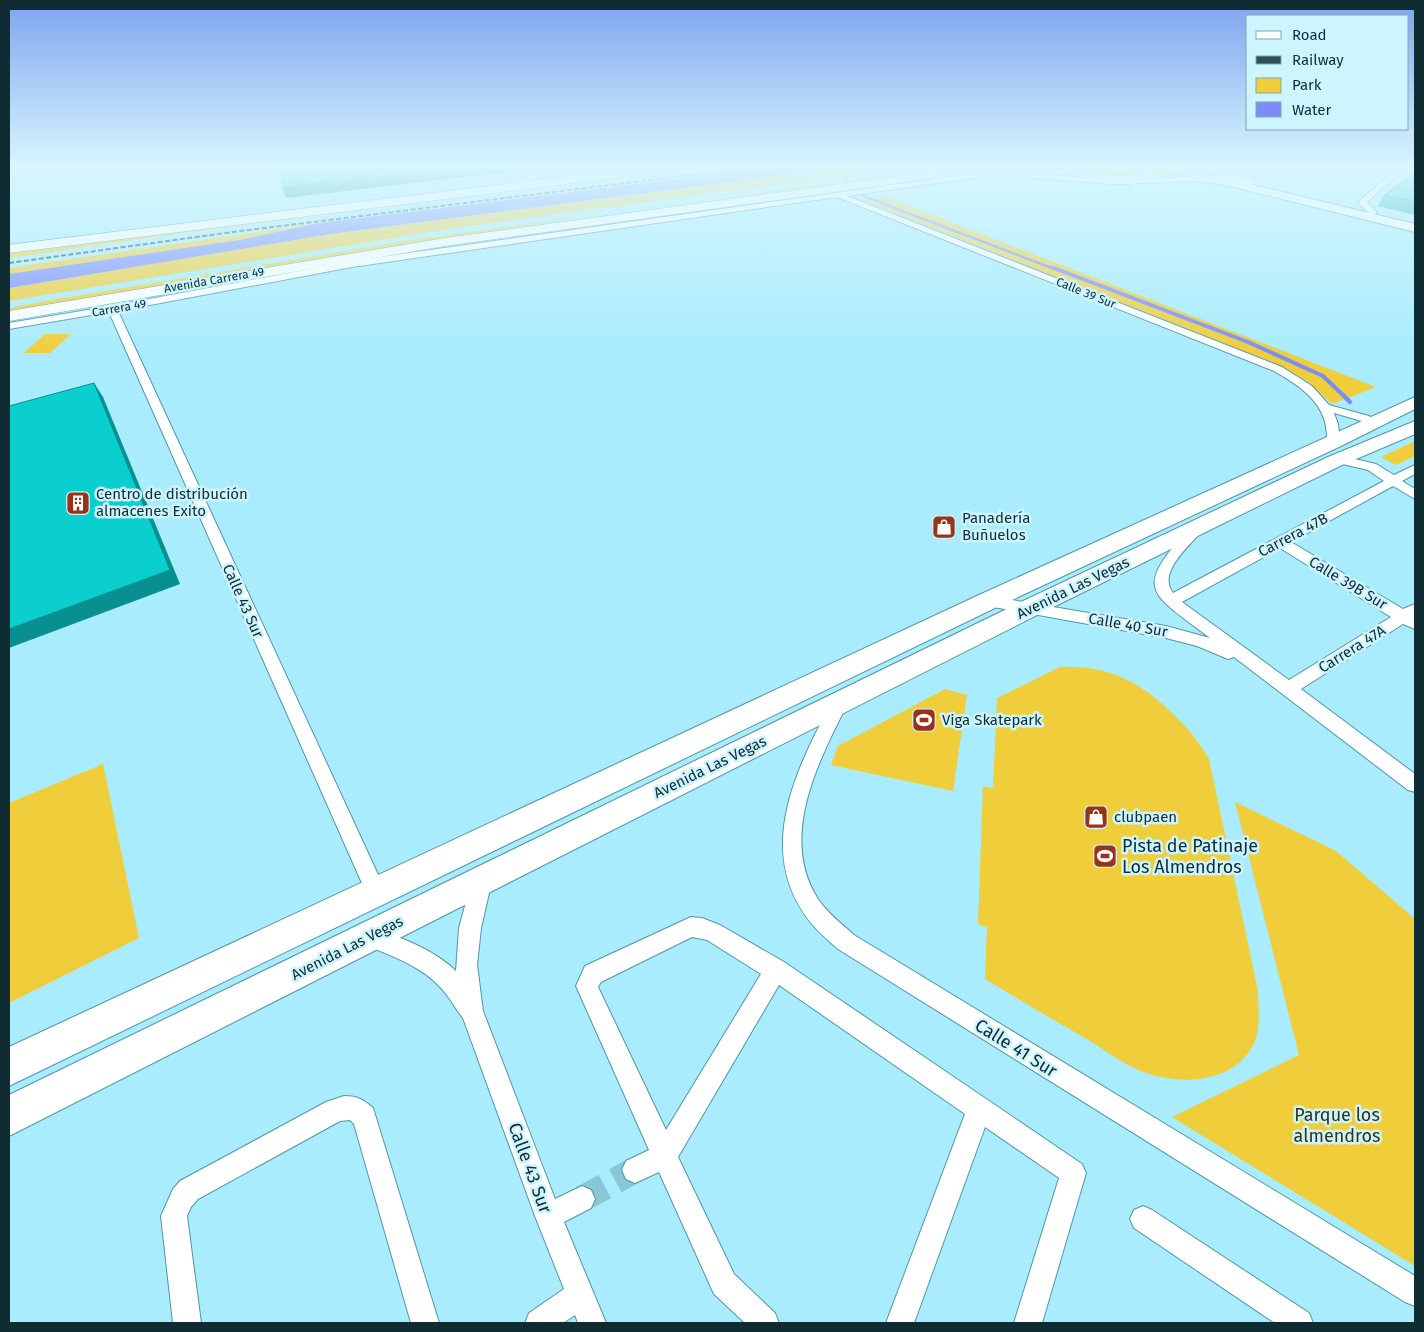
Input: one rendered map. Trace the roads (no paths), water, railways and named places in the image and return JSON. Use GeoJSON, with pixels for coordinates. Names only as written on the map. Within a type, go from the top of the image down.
{"type":"FeatureCollection","features":[{"type":"Feature","properties":{"kind":"highway"},"geometry":{"type":"LineString","coordinates":[[9,244],[119,230]]}},
{"type":"Feature","properties":{"kind":"highway"},"geometry":{"type":"LineString","coordinates":[[9,249],[159,230]]}},
{"type":"Feature","properties":{"kind":"highway","name":"Avenida Carrera 49"},"geometry":{"type":"LineString","coordinates":[[9,304],[353,246],[466,230]]}},
{"type":"Feature","properties":{"kind":"highway","name":"Avenida Carrera 49"},"geometry":{"type":"LineString","coordinates":[[9,316],[523,230]]}},
{"type":"Feature","properties":{"kind":"highway"},"geometry":{"type":"LineString","coordinates":[[181,286],[352,264]]}},
{"type":"Feature","properties":{"kind":"main road","name":"Avenida Las Vegas"},"geometry":{"type":"LineString","coordinates":[[9,1116],[1030,608],[1197,528],[1336,450],[1368,421],[1381,406],[1415,389]]}},
{"type":"Feature","properties":{"kind":"main road","name":"Avenida Las Vegas"},"geometry":{"type":"LineString","coordinates":[[1368,421],[1415,402]]}},
{"type":"Feature","properties":{"kind":"main road"},"geometry":{"type":"LineString","coordinates":[[1368,421],[1370,432],[1382,440]]}},
{"type":"Feature","properties":{"kind":"main road","name":"Avenida Las Vegas"},"geometry":{"type":"LineString","coordinates":[[9,1067],[1101,549],[1336,450],[1382,440],[1415,427]]}},
{"type":"Feature","properties":{"kind":"main road"},"geometry":{"type":"LineString","coordinates":[[1070,589],[1063,583],[1064,575],[1085,564],[1101,549]]}},
{"type":"Feature","properties":{"kind":"street","name":"Carrera 49"},"geometry":{"type":"LineString","coordinates":[[9,326],[112,309],[352,264],[599,230]]}},
{"type":"Feature","properties":{"kind":"street","name":"Calle 39 Sur"},"geometry":{"type":"LineString","coordinates":[[944,230],[1278,369],[1308,388],[1324,407],[1330,418],[1336,450]]}},
{"type":"Feature","properties":{"kind":"street","name":"Calle 43 Sur"},"geometry":{"type":"LineString","coordinates":[[112,309],[376,892]]}},
{"type":"Feature","properties":{"kind":"street"},"geometry":{"type":"LineString","coordinates":[[1324,407],[1368,421]]}},
{"type":"Feature","properties":{"kind":"street"},"geometry":{"type":"LineString","coordinates":[[1336,450],[1372,467],[1415,495]]}},
{"type":"Feature","properties":{"kind":"street","name":"Carrera 47B"},"geometry":{"type":"LineString","coordinates":[[1171,602],[1394,480],[1414,472]]}},
{"type":"Feature","properties":{"kind":"street","name":"Calle 40 Sur"},"geometry":{"type":"LineString","coordinates":[[1197,528],[1164,569],[1160,582],[1163,592],[1171,602],[1415,784]]}},
{"type":"Feature","properties":{"kind":"street","name":"Calle 39B Sur"},"geometry":{"type":"LineString","coordinates":[[1280,542],[1411,616]]}},
{"type":"Feature","properties":{"kind":"street","name":"Calle 40 Sur"},"geometry":{"type":"LineString","coordinates":[[988,601],[1186,636],[1217,648],[1262,670]]}},
{"type":"Feature","properties":{"kind":"street","name":"Carrera 47A"},"geometry":{"type":"LineString","coordinates":[[1288,690],[1411,616]]}},
{"type":"Feature","properties":{"kind":"street","name":"Calle 41 Sur"},"geometry":{"type":"LineString","coordinates":[[840,703],[812,755],[794,808],[792,838],[797,875],[808,902],[823,922],[846,942],[1415,1292]]}},
{"type":"Feature","properties":{"kind":"street"},"geometry":{"type":"LineString","coordinates":[[472,1012],[466,965],[470,928],[482,880]]}},
{"type":"Feature","properties":{"kind":"street"},"geometry":{"type":"LineString","coordinates":[[765,1323],[724,1284],[587,986],[593,974],[691,927],[713,932],[776,970],[1073,1173],[1028,1323]]}},
{"type":"Feature","properties":{"kind":"street"},"geometry":{"type":"LineString","coordinates":[[369,937],[401,948],[426,962],[446,977],[472,1012]]}},
{"type":"Feature","properties":{"kind":"street"},"geometry":{"type":"LineString","coordinates":[[635,1170],[666,1155],[776,970]]}},
{"type":"Feature","properties":{"kind":"street","name":"Calle 43 Sur"},"geometry":{"type":"LineString","coordinates":[[472,1012],[548,1216],[592,1323]]}},
{"type":"Feature","properties":{"kind":"street"},"geometry":{"type":"LineString","coordinates":[[187,1323],[174,1216],[182,1198],[189,1190],[335,1111],[344,1108],[355,1108],[364,1117],[425,1323]]}},
{"type":"Feature","properties":{"kind":"street"},"geometry":{"type":"LineString","coordinates":[[900,1323],[979,1109]]}},
{"type":"Feature","properties":{"kind":"street"},"geometry":{"type":"LineString","coordinates":[[548,1216],[582,1199]]}},
{"type":"Feature","properties":{"kind":"street"},"geometry":{"type":"LineString","coordinates":[[1143,1219],[1299,1323]]}},
{"type":"Feature","properties":{"kind":"street"},"geometry":{"type":"LineString","coordinates":[[539,1323],[580,1294]]}},
{"type":"Feature","properties":{"kind":"water"},"geometry":{"type":"Polygon","coordinates":[[[285,230],[360,230],[9,288],[9,274],[239,240],[285,230]]]}},
{"type":"Feature","properties":{"kind":"waterway"},"geometry":{"type":"LineString","coordinates":[[953,230],[1057,270]]}},
{"type":"Feature","properties":{"kind":"waterway"},"geometry":{"type":"LineString","coordinates":[[1054,268],[1248,342],[1323,376],[1345,397]]}},
{"type":"Feature","properties":{"kind":"waterway"},"geometry":{"type":"LineString","coordinates":[[1345,397],[1350,402]]}},
{"type":"Feature","properties":{"kind":"tunnel"},"geometry":{"type":"LineString","coordinates":[[582,1199],[635,1170]]}},
{"type":"Feature","properties":{"kind":"railway"},"geometry":{"type":"LineString","coordinates":[[9,263],[248,230]]}},
{"type":"Feature","properties":{"kind":"place","name":"Centro de distribución almacenes Exito"},"geometry":{"type":"Point","coordinates":[78,503]}},
{"type":"Feature","properties":{"kind":"place","name":"Panadería Buñuelos"},"geometry":{"type":"Point","coordinates":[944,527]}},
{"type":"Feature","properties":{"kind":"place","name":"Viga Skatepark"},"geometry":{"type":"Point","coordinates":[924,720]}},
{"type":"Feature","properties":{"kind":"place","name":"clubpaen"},"geometry":{"type":"Point","coordinates":[1096,817]}},
{"type":"Feature","properties":{"kind":"place","name":"Pista de Patinaje Los Almendros"},"geometry":{"type":"Point","coordinates":[1105,856]}},
{"type":"Feature","properties":{"kind":"park label","name":"Parque los almendros"},"geometry":{"type":"Point","coordinates":[1337,1125]}}]}
